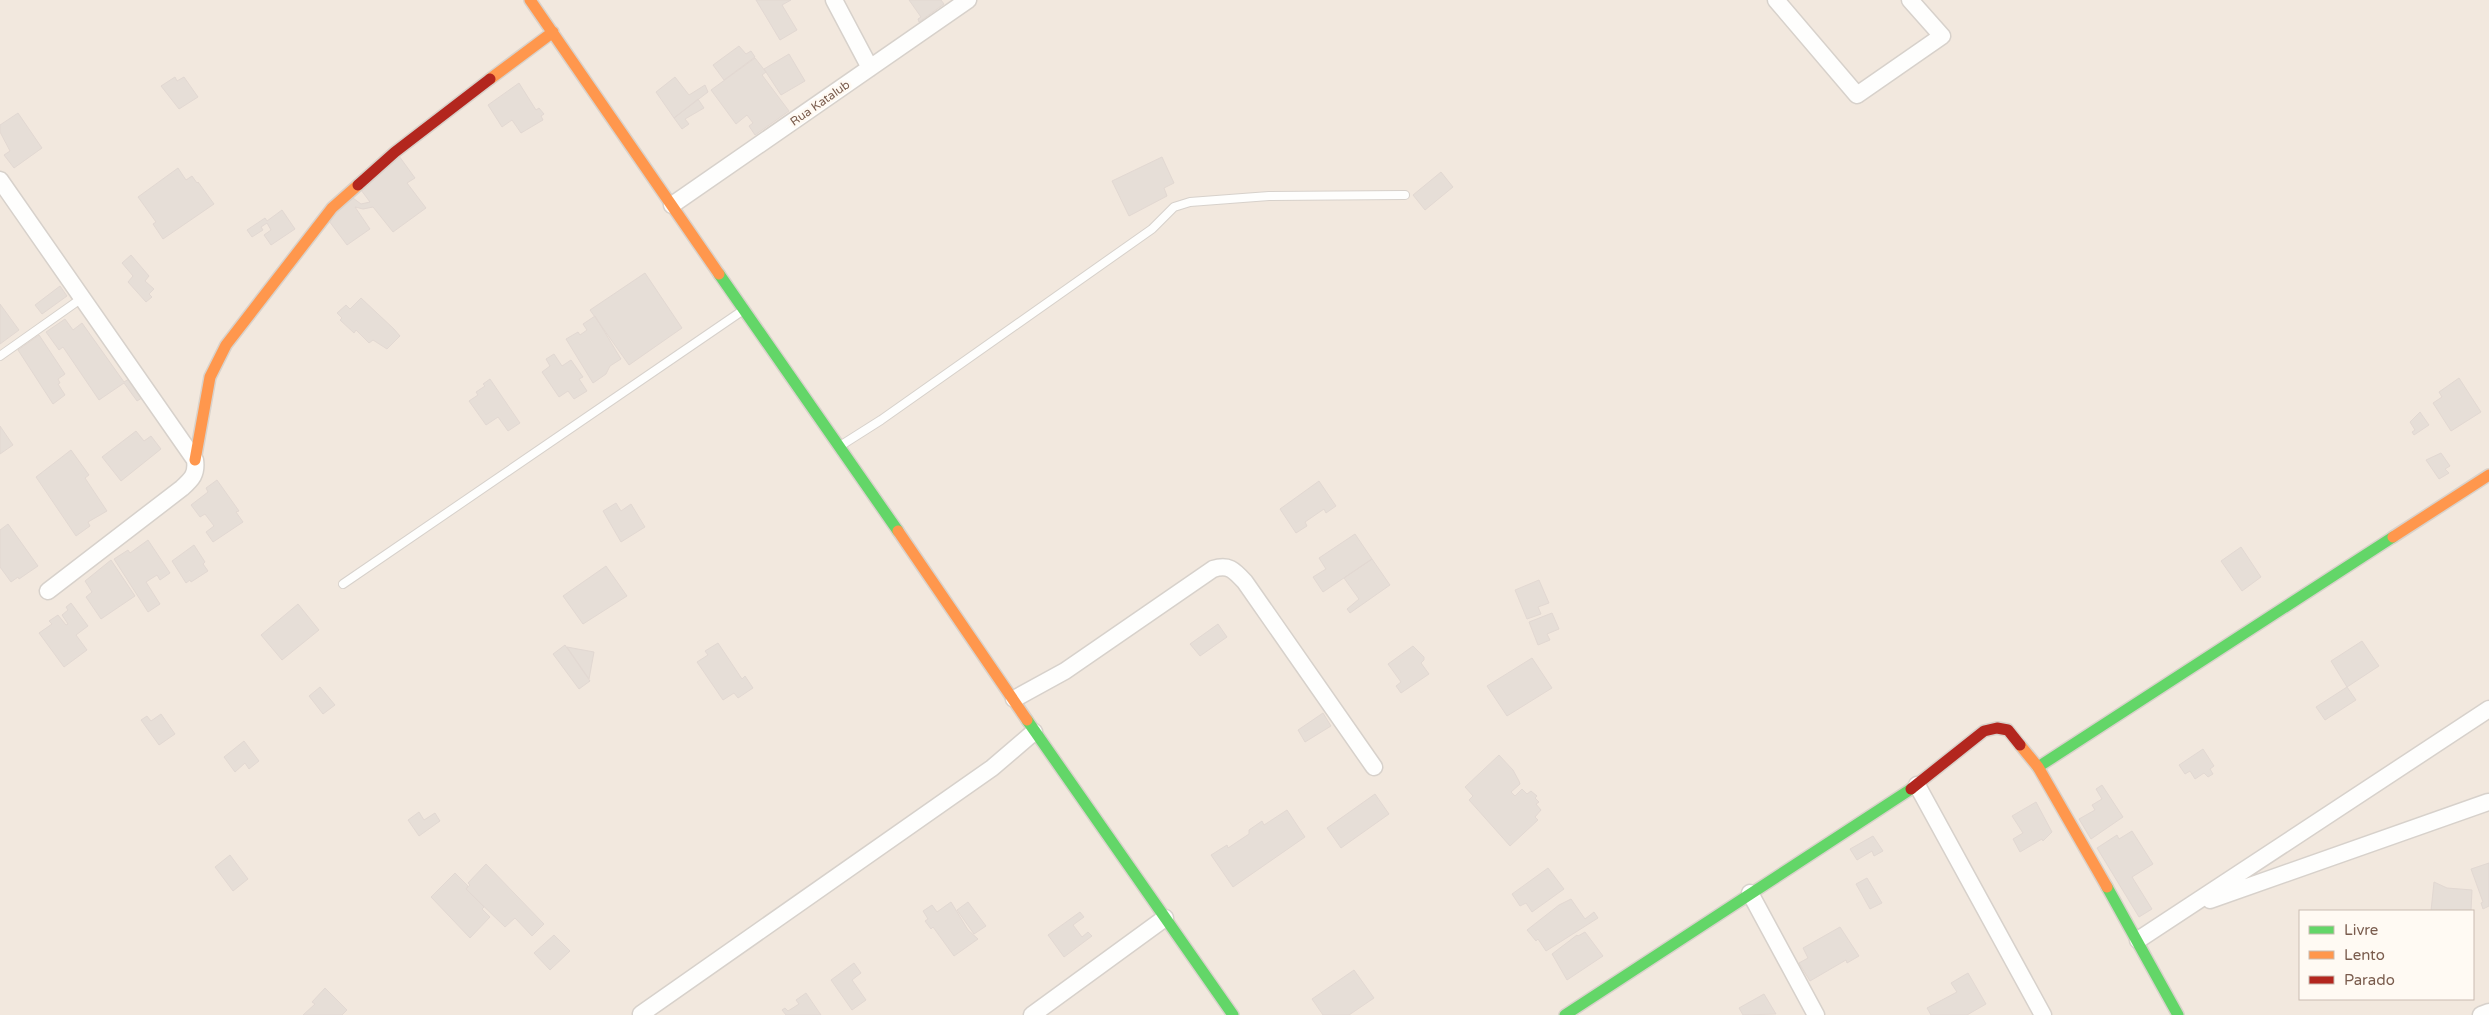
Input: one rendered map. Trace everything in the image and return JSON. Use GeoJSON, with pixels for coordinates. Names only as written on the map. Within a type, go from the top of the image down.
{"type":"FeatureCollection","features":[{"type":"Feature","properties":{"kind":"street"},"geometry":{"type":"LineString","coordinates":[[530,0],[1014,699],[1034,732],[1166,918],[1232,1015]]}},
{"type":"Feature","properties":{"kind":"street"},"geometry":{"type":"LineString","coordinates":[[834,0],[870,68]]}},
{"type":"Feature","properties":{"kind":"street","name":"Rua Katalub"},"geometry":{"type":"LineString","coordinates":[[672,205],[968,0]]}},
{"type":"Feature","properties":{"kind":"street"},"geometry":{"type":"LineString","coordinates":[[1776,0],[1857,95],[1942,36],[1910,0]]}},
{"type":"Feature","properties":{"kind":"street"},"geometry":{"type":"LineString","coordinates":[[48,592],[193,478],[196,468],[198,432],[208,387],[226,345],[286,270],[332,208],[395,152],[552,32]]}},
{"type":"Feature","properties":{"kind":"street"},"geometry":{"type":"LineString","coordinates":[[0,180],[196,460]]}},
{"type":"Feature","properties":{"kind":"street"},"geometry":{"type":"LineString","coordinates":[[2038,767],[2489,474]]}},
{"type":"Feature","properties":{"kind":"street"},"geometry":{"type":"LineString","coordinates":[[1014,699],[1065,670],[1212,569],[1223,566],[1231,567],[1245,582],[1374,767]]}},
{"type":"Feature","properties":{"kind":"street"},"geometry":{"type":"LineString","coordinates":[[2138,940],[2489,708]]}},
{"type":"Feature","properties":{"kind":"street"},"geometry":{"type":"LineString","coordinates":[[1567,1014],[1917,784],[1984,730],[1998,728],[2008,730],[2038,767],[2138,940],[2178,1015]]}},
{"type":"Feature","properties":{"kind":"street"},"geometry":{"type":"LineString","coordinates":[[641,1014],[992,768],[1034,732]]}},
{"type":"Feature","properties":{"kind":"street"},"geometry":{"type":"LineString","coordinates":[[1917,784],[2044,1015]]}},
{"type":"Feature","properties":{"kind":"street"},"geometry":{"type":"LineString","coordinates":[[2186,909],[2488,802]]}},
{"type":"Feature","properties":{"kind":"street"},"geometry":{"type":"LineString","coordinates":[[1750,893],[1816,1015]]}},
{"type":"Feature","properties":{"kind":"street"},"geometry":{"type":"LineString","coordinates":[[1032,1015],[1166,918]]}},
{"type":"Feature","properties":{"kind":"street"},"geometry":{"type":"LineString","coordinates":[[2481,1015],[2489,1012]]}},
{"type":"Feature","properties":{"kind":"lane"},"geometry":{"type":"LineString","coordinates":[[839,447],[881,420],[1152,229],[1174,207],[1190,202],[1269,196],[1405,195]]}},
{"type":"Feature","properties":{"kind":"lane"},"geometry":{"type":"LineString","coordinates":[[0,356],[82,298]]}},
{"type":"Feature","properties":{"kind":"lane"},"geometry":{"type":"LineString","coordinates":[[343,584],[696,340],[744,309]]}},
{"type":"Feature","properties":{"kind":"shaded area"},"geometry":{"type":"Polygon","coordinates":[[[0,0],[2489,0],[2489,1015],[0,1015],[0,0]]]}},
{"type":"Feature","properties":{"kind":"building"},"geometry":{"type":"Polygon","coordinates":[[[756,0],[791,0],[782,5],[797,30],[780,40],[756,0]]]}},
{"type":"Feature","properties":{"kind":"building"},"geometry":{"type":"Polygon","coordinates":[[[909,0],[941,0],[944,4],[919,22],[918,19],[921,17],[909,0]]]}},
{"type":"Feature","properties":{"kind":"building"},"geometry":{"type":"Polygon","coordinates":[[[739,46],[746,54],[751,51],[755,57],[724,80],[713,65],[739,46]]]}},
{"type":"Feature","properties":{"kind":"building"},"geometry":{"type":"Polygon","coordinates":[[[789,54],[805,81],[781,95],[764,69],[789,54]]]}},
{"type":"Feature","properties":{"kind":"building"},"geometry":{"type":"Polygon","coordinates":[[[755,58],[766,72],[762,75],[789,111],[755,135],[749,126],[753,123],[747,115],[736,124],[711,90],[755,58]]]}},
{"type":"Feature","properties":{"kind":"building"},"geometry":{"type":"Polygon","coordinates":[[[175,77],[177,81],[184,77],[198,97],[179,109],[161,86],[175,77]]]}},
{"type":"Feature","properties":{"kind":"building"},"geometry":{"type":"Polygon","coordinates":[[[675,77],[689,95],[705,85],[708,92],[674,118],[656,92],[675,77]]]}},
{"type":"Feature","properties":{"kind":"building"},"geometry":{"type":"Polygon","coordinates":[[[519,83],[536,110],[539,108],[544,114],[541,116],[543,120],[521,133],[512,120],[502,127],[488,105],[519,83]]]}},
{"type":"Feature","properties":{"kind":"building"},"geometry":{"type":"Polygon","coordinates":[[[698,99],[704,108],[685,119],[689,124],[682,129],[674,118],[698,99]]]}},
{"type":"Feature","properties":{"kind":"building"},"geometry":{"type":"Polygon","coordinates":[[[18,113],[42,148],[14,168],[4,155],[10,151],[0,132],[0,125],[18,113]]]}},
{"type":"Feature","properties":{"kind":"building"},"geometry":{"type":"Polygon","coordinates":[[[399,156],[415,178],[407,183],[426,208],[393,232],[373,207],[363,209],[355,207],[370,229],[347,245],[326,217],[353,198],[361,204],[370,202],[358,186],[399,156]]]}},
{"type":"Feature","properties":{"kind":"building"},"geometry":{"type":"Polygon","coordinates":[[[1162,157],[1174,183],[1164,188],[1167,196],[1129,216],[1112,181],[1162,157]]]}},
{"type":"Feature","properties":{"kind":"building"},"geometry":{"type":"Polygon","coordinates":[[[178,168],[186,180],[192,176],[198,182],[214,204],[163,239],[153,224],[156,222],[138,197],[178,168]]]}},
{"type":"Feature","properties":{"kind":"building"},"geometry":{"type":"Polygon","coordinates":[[[1441,172],[1453,187],[1425,210],[1413,195],[1441,172]]]}},
{"type":"Feature","properties":{"kind":"building"},"geometry":{"type":"Polygon","coordinates":[[[282,210],[295,229],[271,245],[264,235],[271,230],[267,223],[261,227],[263,230],[252,237],[247,230],[265,218],[267,221],[282,210]]]}},
{"type":"Feature","properties":{"kind":"building"},"geometry":{"type":"Polygon","coordinates":[[[131,255],[149,276],[145,281],[154,289],[149,294],[152,297],[146,302],[128,282],[133,276],[122,263],[131,255]]]}},
{"type":"Feature","properties":{"kind":"building"},"geometry":{"type":"Polygon","coordinates":[[[645,273],[682,328],[629,365],[590,310],[645,273]]]}},
{"type":"Feature","properties":{"kind":"building"},"geometry":{"type":"Polygon","coordinates":[[[60,286],[67,296],[42,314],[35,305],[60,286]]]}},
{"type":"Feature","properties":{"kind":"building"},"geometry":{"type":"Polygon","coordinates":[[[361,298],[400,336],[387,349],[373,340],[369,343],[356,330],[354,333],[340,320],[342,318],[337,313],[346,305],[350,309],[361,298]]]}},
{"type":"Feature","properties":{"kind":"building"},"geometry":{"type":"Polygon","coordinates":[[[0,304],[19,330],[0,344],[0,304]]]}},
{"type":"Feature","properties":{"kind":"building"},"geometry":{"type":"Polygon","coordinates":[[[595,316],[621,359],[610,366],[606,374],[593,383],[566,339],[578,332],[580,335],[587,330],[583,324],[595,316]]]}},
{"type":"Feature","properties":{"kind":"building"},"geometry":{"type":"Polygon","coordinates":[[[65,319],[73,330],[82,323],[124,382],[132,377],[145,396],[137,401],[124,383],[99,400],[63,347],[59,350],[46,332],[65,319]]]}},
{"type":"Feature","properties":{"kind":"building"},"geometry":{"type":"Polygon","coordinates":[[[39,335],[65,374],[58,379],[60,383],[58,384],[65,395],[53,404],[18,350],[39,335]]]}},
{"type":"Feature","properties":{"kind":"building"},"geometry":{"type":"Polygon","coordinates":[[[554,354],[562,366],[571,360],[583,377],[579,379],[587,391],[574,399],[568,391],[559,397],[542,372],[550,366],[546,359],[554,354]]]}},
{"type":"Feature","properties":{"kind":"building"},"geometry":{"type":"Polygon","coordinates":[[[2459,378],[2481,412],[2451,431],[2433,403],[2442,397],[2439,392],[2459,378]]]}},
{"type":"Feature","properties":{"kind":"building"},"geometry":{"type":"Polygon","coordinates":[[[490,379],[520,423],[508,431],[498,417],[486,425],[469,401],[478,395],[476,392],[485,386],[483,384],[490,379]]]}},
{"type":"Feature","properties":{"kind":"building"},"geometry":{"type":"Polygon","coordinates":[[[2420,412],[2429,425],[2414,435],[2412,432],[2415,430],[2410,422],[2420,412]]]}},
{"type":"Feature","properties":{"kind":"building"},"geometry":{"type":"Polygon","coordinates":[[[0,426],[13,445],[0,454],[0,426]]]}},
{"type":"Feature","properties":{"kind":"building"},"geometry":{"type":"Polygon","coordinates":[[[136,431],[144,441],[151,436],[161,449],[121,481],[102,457],[136,431]]]}},
{"type":"Feature","properties":{"kind":"building"},"geometry":{"type":"Polygon","coordinates":[[[71,450],[89,475],[85,478],[107,511],[88,522],[90,526],[76,536],[36,477],[71,450]]]}},
{"type":"Feature","properties":{"kind":"building"},"geometry":{"type":"Polygon","coordinates":[[[2441,453],[2450,466],[2445,469],[2449,473],[2439,479],[2426,460],[2441,453]]]}},
{"type":"Feature","properties":{"kind":"building"},"geometry":{"type":"Polygon","coordinates":[[[217,480],[239,511],[236,512],[243,522],[213,542],[206,532],[214,526],[205,514],[200,517],[191,505],[208,492],[206,488],[217,480]]]}},
{"type":"Feature","properties":{"kind":"building"},"geometry":{"type":"Polygon","coordinates":[[[1319,481],[1336,506],[1326,513],[1324,509],[1305,522],[1307,526],[1296,533],[1280,509],[1319,481]]]}},
{"type":"Feature","properties":{"kind":"building"},"geometry":{"type":"Polygon","coordinates":[[[616,503],[621,511],[631,504],[645,527],[621,542],[603,511],[616,503]]]}},
{"type":"Feature","properties":{"kind":"building"},"geometry":{"type":"Polygon","coordinates":[[[8,524],[38,566],[11,582],[0,567],[0,530],[8,524]]]}},
{"type":"Feature","properties":{"kind":"building"},"geometry":{"type":"Polygon","coordinates":[[[1355,534],[1372,559],[1323,592],[1313,577],[1326,569],[1319,558],[1355,534]]]}},
{"type":"Feature","properties":{"kind":"building"},"geometry":{"type":"Polygon","coordinates":[[[148,540],[170,573],[160,580],[157,575],[146,582],[160,604],[148,612],[114,559],[128,550],[130,553],[148,540]]]}},
{"type":"Feature","properties":{"kind":"building"},"geometry":{"type":"Polygon","coordinates":[[[194,545],[205,562],[203,564],[208,571],[191,582],[190,580],[186,583],[172,561],[194,545]]]}},
{"type":"Feature","properties":{"kind":"building"},"geometry":{"type":"Polygon","coordinates":[[[2241,547],[2261,577],[2242,591],[2221,561],[2241,547]]]}},
{"type":"Feature","properties":{"kind":"building"},"geometry":{"type":"Polygon","coordinates":[[[1372,559],[1390,585],[1350,613],[1347,609],[1359,599],[1344,578],[1372,559]]]}},
{"type":"Feature","properties":{"kind":"building"},"geometry":{"type":"Polygon","coordinates":[[[111,560],[135,596],[101,619],[86,597],[92,592],[85,581],[111,560]]]}},
{"type":"Feature","properties":{"kind":"building"},"geometry":{"type":"Polygon","coordinates":[[[606,566],[627,596],[583,624],[563,596],[606,566]]]}},
{"type":"Feature","properties":{"kind":"building"},"geometry":{"type":"Polygon","coordinates":[[[1539,580],[1549,603],[1538,607],[1541,614],[1527,619],[1515,590],[1539,580]]]}},
{"type":"Feature","properties":{"kind":"building"},"geometry":{"type":"Polygon","coordinates":[[[71,603],[88,626],[76,635],[87,650],[64,667],[39,633],[52,624],[49,621],[58,615],[66,625],[68,624],[62,615],[68,610],[66,607],[71,603]]]}},
{"type":"Feature","properties":{"kind":"building"},"geometry":{"type":"Polygon","coordinates":[[[298,604],[319,630],[282,660],[261,635],[298,604]]]}},
{"type":"Feature","properties":{"kind":"building"},"geometry":{"type":"Polygon","coordinates":[[[1552,613],[1559,629],[1547,634],[1550,640],[1538,645],[1529,622],[1552,613]]]}},
{"type":"Feature","properties":{"kind":"building"},"geometry":{"type":"Polygon","coordinates":[[[1218,624],[1227,637],[1200,656],[1190,644],[1218,624]]]}},
{"type":"Feature","properties":{"kind":"building"},"geometry":{"type":"Polygon","coordinates":[[[2362,641],[2379,666],[2347,687],[2331,661],[2362,641]]]}},
{"type":"Feature","properties":{"kind":"building"},"geometry":{"type":"Polygon","coordinates":[[[718,643],[742,679],[745,676],[753,688],[738,698],[734,693],[723,700],[697,662],[708,655],[705,651],[718,643]]]}},
{"type":"Feature","properties":{"kind":"building"},"geometry":{"type":"Polygon","coordinates":[[[565,645],[590,681],[579,689],[553,654],[565,645]]]}},
{"type":"Feature","properties":{"kind":"building"},"geometry":{"type":"Polygon","coordinates":[[[1413,646],[1424,657],[1421,663],[1429,674],[1401,693],[1396,686],[1401,682],[1388,664],[1413,646]]]}},
{"type":"Feature","properties":{"kind":"building"},"geometry":{"type":"Polygon","coordinates":[[[567,647],[594,652],[589,679],[567,647]]]}},
{"type":"Feature","properties":{"kind":"building"},"geometry":{"type":"Polygon","coordinates":[[[1532,658],[1552,688],[1507,716],[1487,686],[1532,658]]]}},
{"type":"Feature","properties":{"kind":"building"},"geometry":{"type":"Polygon","coordinates":[[[320,687],[335,705],[323,714],[309,696],[320,687]]]}},
{"type":"Feature","properties":{"kind":"building"},"geometry":{"type":"Polygon","coordinates":[[[2347,687],[2356,700],[2325,720],[2316,707],[2347,687]]]}},
{"type":"Feature","properties":{"kind":"building"},"geometry":{"type":"Polygon","coordinates":[[[1323,713],[1331,726],[1305,742],[1298,730],[1323,713]]]}},
{"type":"Feature","properties":{"kind":"building"},"geometry":{"type":"Polygon","coordinates":[[[161,714],[175,734],[159,745],[141,720],[147,716],[151,721],[161,714]]]}},
{"type":"Feature","properties":{"kind":"building"},"geometry":{"type":"Polygon","coordinates":[[[244,741],[259,761],[249,769],[245,763],[235,772],[224,757],[244,741]]]}},
{"type":"Feature","properties":{"kind":"building"},"geometry":{"type":"Polygon","coordinates":[[[2203,749],[2214,766],[2210,769],[2213,774],[2208,777],[2204,773],[2195,779],[2190,771],[2185,774],[2179,765],[2203,749]]]}},
{"type":"Feature","properties":{"kind":"building"},"geometry":{"type":"Polygon","coordinates":[[[1499,755],[1513,770],[1520,784],[1511,792],[1515,796],[1522,789],[1527,794],[1531,791],[1537,796],[1535,798],[1539,802],[1536,804],[1541,810],[1535,817],[1538,820],[1510,846],[1469,800],[1473,796],[1465,787],[1499,755]]]}},
{"type":"Feature","properties":{"kind":"building"},"geometry":{"type":"Polygon","coordinates":[[[2102,785],[2123,817],[2091,839],[2079,819],[2095,810],[2092,805],[2102,799],[2096,789],[2102,785]]]}},
{"type":"Feature","properties":{"kind":"building"},"geometry":{"type":"Polygon","coordinates":[[[1375,794],[1389,814],[1341,848],[1327,828],[1375,794]]]}},
{"type":"Feature","properties":{"kind":"building"},"geometry":{"type":"Polygon","coordinates":[[[2036,802],[2052,832],[2043,841],[2042,839],[2020,852],[2013,839],[2023,833],[2012,816],[2036,802]]]}},
{"type":"Feature","properties":{"kind":"building"},"geometry":{"type":"Polygon","coordinates":[[[1287,810],[1305,837],[1233,887],[1211,855],[1227,845],[1228,848],[1249,834],[1249,830],[1262,821],[1264,825],[1287,810]]]}},
{"type":"Feature","properties":{"kind":"building"},"geometry":{"type":"Polygon","coordinates":[[[419,812],[424,820],[435,813],[440,821],[419,836],[408,820],[419,812]]]}},
{"type":"Feature","properties":{"kind":"building"},"geometry":{"type":"Polygon","coordinates":[[[2132,831],[2153,864],[2132,877],[2152,909],[2139,917],[2097,848],[2117,835],[2119,839],[2132,831]]]}},
{"type":"Feature","properties":{"kind":"building"},"geometry":{"type":"Polygon","coordinates":[[[1873,836],[1883,851],[1874,856],[1872,851],[1857,860],[1850,849],[1873,836]]]}},
{"type":"Feature","properties":{"kind":"building"},"geometry":{"type":"Polygon","coordinates":[[[230,855],[248,879],[233,891],[215,867],[230,855]]]}},
{"type":"Feature","properties":{"kind":"building"},"geometry":{"type":"Polygon","coordinates":[[[2489,863],[2489,906],[2483,909],[2481,903],[2483,902],[2471,869],[2489,863]]]}},
{"type":"Feature","properties":{"kind":"building"},"geometry":{"type":"Polygon","coordinates":[[[486,864],[544,924],[532,936],[515,918],[505,927],[466,889],[470,885],[468,883],[486,864]]]}},
{"type":"Feature","properties":{"kind":"building"},"geometry":{"type":"Polygon","coordinates":[[[1548,868],[1564,889],[1532,912],[1526,903],[1520,906],[1512,894],[1548,868]]]}},
{"type":"Feature","properties":{"kind":"building"},"geometry":{"type":"Polygon","coordinates":[[[455,873],[468,886],[466,889],[484,907],[482,909],[490,917],[470,938],[431,897],[455,873]]]}},
{"type":"Feature","properties":{"kind":"building"},"geometry":{"type":"Polygon","coordinates":[[[1867,878],[1882,903],[1870,909],[1856,884],[1867,878]]]}},
{"type":"Feature","properties":{"kind":"building"},"geometry":{"type":"Polygon","coordinates":[[[2434,882],[2447,888],[2472,890],[2471,910],[2431,910],[2434,882]]]}},
{"type":"Feature","properties":{"kind":"building"},"geometry":{"type":"Polygon","coordinates":[[[1571,899],[1585,919],[1594,912],[1598,918],[1546,951],[1538,939],[1536,941],[1527,930],[1559,905],[1571,899]]]}},
{"type":"Feature","properties":{"kind":"building"},"geometry":{"type":"Polygon","coordinates":[[[951,902],[968,930],[978,939],[954,956],[933,927],[931,929],[925,921],[928,919],[923,911],[932,905],[937,912],[951,902]]]}},
{"type":"Feature","properties":{"kind":"building"},"geometry":{"type":"Polygon","coordinates":[[[968,902],[986,926],[974,934],[957,910],[968,902]]]}},
{"type":"Feature","properties":{"kind":"building"},"geometry":{"type":"Polygon","coordinates":[[[1080,912],[1084,917],[1073,925],[1082,937],[1088,932],[1092,936],[1064,957],[1048,935],[1080,912]]]}},
{"type":"Feature","properties":{"kind":"building"},"geometry":{"type":"Polygon","coordinates":[[[1840,927],[1859,956],[1847,963],[1846,960],[1810,981],[1799,963],[1808,958],[1803,948],[1840,927]]]}},
{"type":"Feature","properties":{"kind":"building"},"geometry":{"type":"Polygon","coordinates":[[[1585,932],[1603,956],[1567,980],[1552,954],[1577,935],[1585,932]]]}},
{"type":"Feature","properties":{"kind":"building"},"geometry":{"type":"Polygon","coordinates":[[[554,935],[570,951],[550,970],[534,953],[554,935]]]}},
{"type":"Feature","properties":{"kind":"building"},"geometry":{"type":"Polygon","coordinates":[[[854,963],[861,973],[852,980],[866,1000],[852,1010],[831,980],[854,963]]]}},
{"type":"Feature","properties":{"kind":"building"},"geometry":{"type":"Polygon","coordinates":[[[1354,970],[1374,998],[1349,1015],[1323,1015],[1312,999],[1354,970]]]}},
{"type":"Feature","properties":{"kind":"building"},"geometry":{"type":"Polygon","coordinates":[[[1968,973],[1986,1004],[1967,1015],[1931,1015],[1927,1008],[1957,992],[1951,983],[1968,973]]]}},
{"type":"Feature","properties":{"kind":"building"},"geometry":{"type":"Polygon","coordinates":[[[325,988],[347,1010],[342,1015],[303,1015],[315,1004],[312,1002],[325,988]]]}},
{"type":"Feature","properties":{"kind":"building"},"geometry":{"type":"Polygon","coordinates":[[[806,993],[821,1015],[786,1015],[782,1010],[785,1008],[788,1011],[799,1004],[796,1000],[806,993]]]}},
{"type":"Feature","properties":{"kind":"building"},"geometry":{"type":"Polygon","coordinates":[[[1764,994],[1776,1014],[1743,1015],[1739,1008],[1764,994]]]}},
{"type":"Feature","properties":{"kind":"traffic: fast"},"geometry":{"type":"LineString","coordinates":[[719,274],[898,531]]}},
{"type":"Feature","properties":{"kind":"traffic: fast"},"geometry":{"type":"LineString","coordinates":[[2038,767],[2393,537]]}},
{"type":"Feature","properties":{"kind":"traffic: fast"},"geometry":{"type":"LineString","coordinates":[[1027,720],[1233,1015]]}},
{"type":"Feature","properties":{"kind":"traffic: fast"},"geometry":{"type":"LineString","coordinates":[[1565,1015],[1911,789]]}},
{"type":"Feature","properties":{"kind":"traffic: fast"},"geometry":{"type":"LineString","coordinates":[[2107,887],[2178,1015]]}},
{"type":"Feature","properties":{"kind":"traffic: slow"},"geometry":{"type":"LineString","coordinates":[[530,0],[719,274]]}},
{"type":"Feature","properties":{"kind":"traffic: slow"},"geometry":{"type":"LineString","coordinates":[[490,79],[553,32]]}},
{"type":"Feature","properties":{"kind":"traffic: slow"},"geometry":{"type":"LineString","coordinates":[[195,460],[210,377],[226,345],[332,208],[358,185]]}},
{"type":"Feature","properties":{"kind":"traffic: slow"},"geometry":{"type":"LineString","coordinates":[[2393,537],[2489,475]]}},
{"type":"Feature","properties":{"kind":"traffic: slow"},"geometry":{"type":"LineString","coordinates":[[898,531],[1027,720]]}},
{"type":"Feature","properties":{"kind":"traffic: slow"},"geometry":{"type":"LineString","coordinates":[[2020,745],[2038,767],[2107,887]]}},
{"type":"Feature","properties":{"kind":"traffic: jam"},"geometry":{"type":"LineString","coordinates":[[358,185],[395,152],[490,79]]}},
{"type":"Feature","properties":{"kind":"traffic: jam"},"geometry":{"type":"LineString","coordinates":[[1911,789],[1984,731],[1997,728],[2008,730],[2020,745]]}}]}
